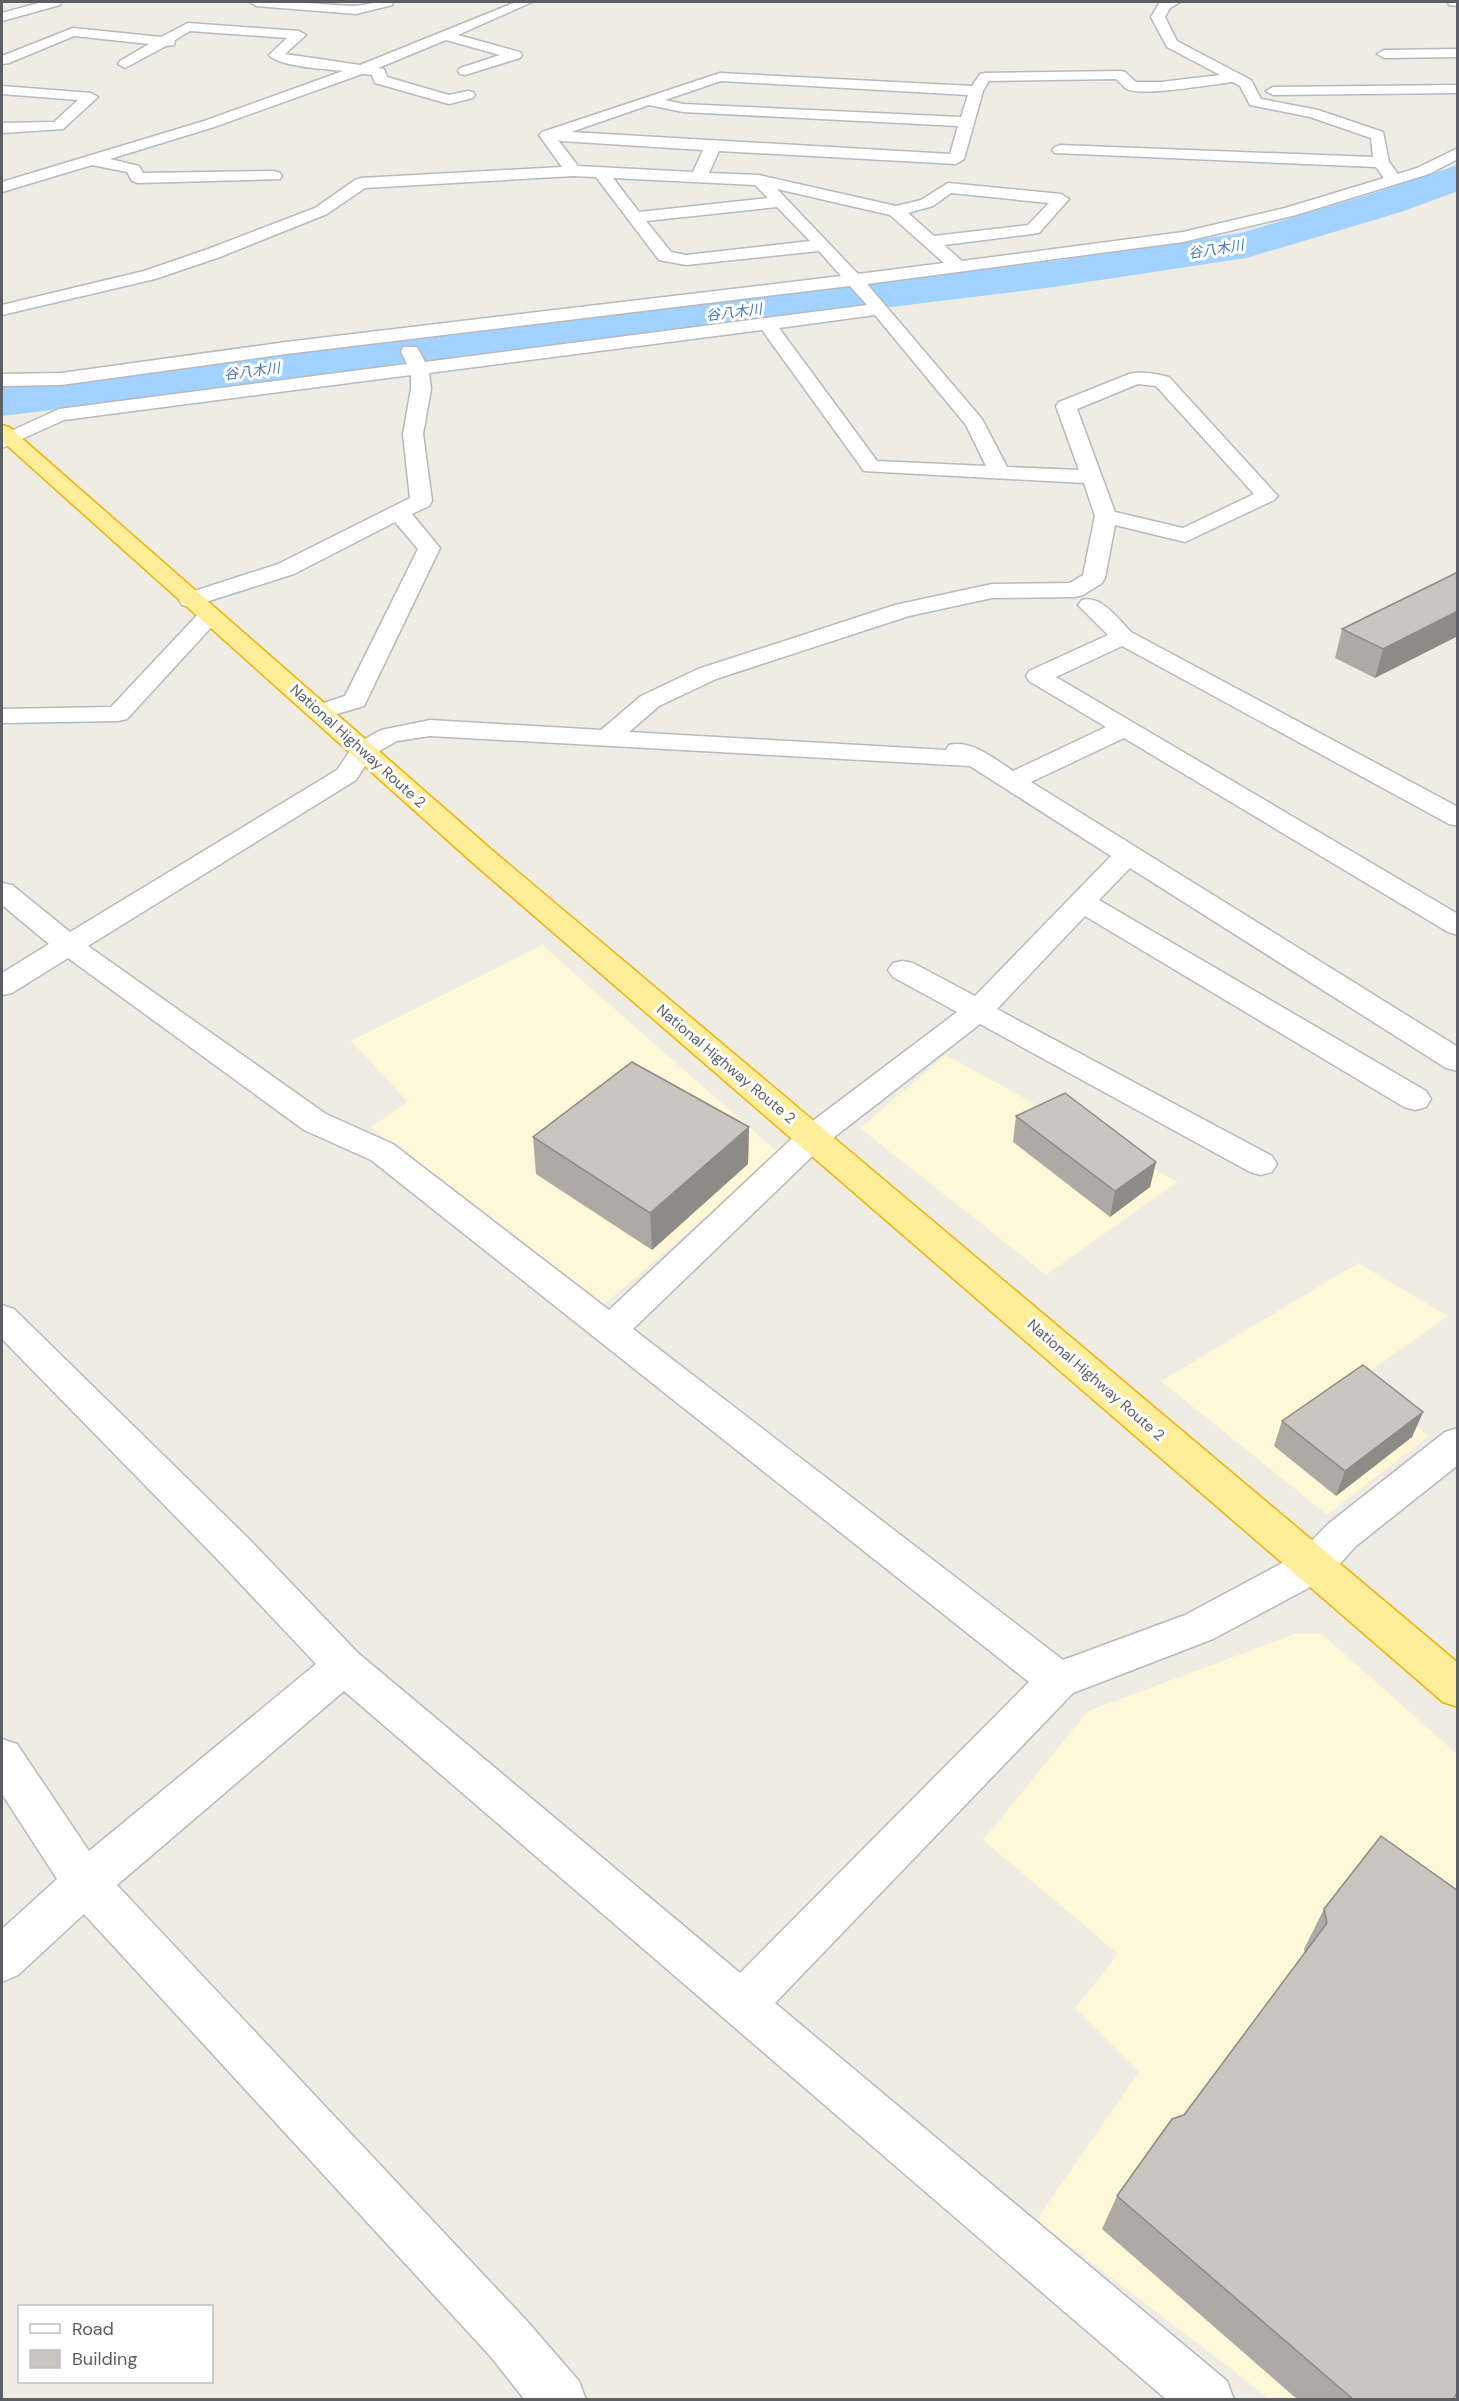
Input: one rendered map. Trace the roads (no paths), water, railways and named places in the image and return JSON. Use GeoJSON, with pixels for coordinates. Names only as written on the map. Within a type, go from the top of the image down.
{"type":"FeatureCollection","features":[{"type":"Feature","properties":{"kind":"highway","name":"National Highway Route 2"},"geometry":{"type":"LineString","coordinates":[[4,437],[492,865],[1458,1689]]}},
{"type":"Feature","properties":{"kind":"street"},"geometry":{"type":"LineString","coordinates":[[2,17],[55,2]]}},
{"type":"Feature","properties":{"kind":"street"},"geometry":{"type":"LineString","coordinates":[[260,2],[356,10],[387,2]]}},
{"type":"Feature","properties":{"kind":"street"},"geometry":{"type":"LineString","coordinates":[[2,187],[209,124],[365,68],[526,2]]}},
{"type":"Feature","properties":{"kind":"street"},"geometry":{"type":"LineString","coordinates":[[1174,2],[1165,6],[1158,17],[1172,44],[1246,83],[1255,102],[1313,113],[1378,135],[1381,162],[1394,180]]}},
{"type":"Feature","properties":{"kind":"street"},"geometry":{"type":"LineString","coordinates":[[125,64],[188,27],[300,35],[276,55],[280,58],[365,68],[379,72],[380,80],[449,100],[468,95]]}},
{"type":"Feature","properties":{"kind":"street"},"geometry":{"type":"LineString","coordinates":[[4,60],[73,32],[186,44]]}},
{"type":"Feature","properties":{"kind":"street"},"geometry":{"type":"LineString","coordinates":[[444,35],[515,56],[465,71]]}},
{"type":"Feature","properties":{"kind":"street"},"geometry":{"type":"LineString","coordinates":[[258,48],[282,50]]}},
{"type":"Feature","properties":{"kind":"street"},"geometry":{"type":"LineString","coordinates":[[1384,54],[1458,53]]}},
{"type":"Feature","properties":{"kind":"street"},"geometry":{"type":"LineString","coordinates":[[547,135],[956,159],[976,91],[985,77],[1120,75],[1132,86],[1161,86],[1236,77]]}},
{"type":"Feature","properties":{"kind":"street"},"geometry":{"type":"LineString","coordinates":[[547,135],[720,77],[976,91]]}},
{"type":"Feature","properties":{"kind":"street"},"geometry":{"type":"LineString","coordinates":[[1251,92],[1458,89]]}},
{"type":"Feature","properties":{"kind":"street"},"geometry":{"type":"LineString","coordinates":[[2,90],[91,97],[58,126],[2,128]]}},
{"type":"Feature","properties":{"kind":"street"},"geometry":{"type":"LineString","coordinates":[[646,101],[683,108],[967,122]]}},
{"type":"Feature","properties":{"kind":"street"},"geometry":{"type":"LineString","coordinates":[[547,135],[573,171]]}},
{"type":"Feature","properties":{"kind":"street"},"geometry":{"type":"LineString","coordinates":[[699,177],[713,146]]}},
{"type":"Feature","properties":{"kind":"street"},"geometry":{"type":"LineString","coordinates":[[1060,150],[1381,162]]}},
{"type":"Feature","properties":{"kind":"street"},"geometry":{"type":"LineString","coordinates":[[2,380],[61,380],[401,334],[854,280],[1183,237],[1290,212],[1423,171],[1458,153]]}},
{"type":"Feature","properties":{"kind":"street"},"geometry":{"type":"LineString","coordinates":[[92,160],[133,169],[138,178],[273,176]]}},
{"type":"Feature","properties":{"kind":"street"},"geometry":{"type":"LineString","coordinates":[[2,310],[149,275],[214,253],[321,211],[361,183],[573,171],[759,180],[896,211],[927,203],[948,188],[1061,199],[1033,229],[931,241]]}},
{"type":"Feature","properties":{"kind":"street"},"geometry":{"type":"LineString","coordinates":[[600,172],[665,256],[686,260],[823,245]]}},
{"type":"Feature","properties":{"kind":"street"},"geometry":{"type":"LineString","coordinates":[[759,180],[823,245],[880,309],[975,423],[999,472]]}},
{"type":"Feature","properties":{"kind":"street"},"geometry":{"type":"LineString","coordinates":[[635,217],[781,202]]}},
{"type":"Feature","properties":{"kind":"street"},"geometry":{"type":"LineString","coordinates":[[896,211],[957,265]]}},
{"type":"Feature","properties":{"kind":"street"},"geometry":{"type":"LineString","coordinates":[[4,437],[59,415],[880,309]]}},
{"type":"Feature","properties":{"kind":"street"},"geometry":{"type":"LineString","coordinates":[[766,323],[871,467],[1092,477]]}},
{"type":"Feature","properties":{"kind":"street"},"geometry":{"type":"LineString","coordinates":[[2,716],[118,714],[200,608],[421,501],[412,428],[423,384],[419,368],[401,334]]}},
{"type":"Feature","properties":{"kind":"street"},"geometry":{"type":"LineString","coordinates":[[607,738],[650,701],[707,674],[903,610],[992,591],[1075,590],[1094,578],[1106,516],[1066,406],[1136,378],[1162,381],[1267,496],[1185,535],[1106,516]]}},
{"type":"Feature","properties":{"kind":"street"},"geometry":{"type":"LineString","coordinates":[[320,712],[355,701],[429,548],[399,513]]}},
{"type":"Feature","properties":{"kind":"street"},"geometry":{"type":"LineString","coordinates":[[1090,604],[1123,637],[1458,818]]}},
{"type":"Feature","properties":{"kind":"street"},"geometry":{"type":"LineString","coordinates":[[1123,637],[1038,676],[1458,926]]}},
{"type":"Feature","properties":{"kind":"street"},"geometry":{"type":"LineString","coordinates":[[2,986],[67,944],[347,775],[363,750],[390,735],[430,728],[976,759]]}},
{"type":"Feature","properties":{"kind":"street"},"geometry":{"type":"LineString","coordinates":[[1012,781],[1125,728]]}},
{"type":"Feature","properties":{"kind":"street"},"geometry":{"type":"LineString","coordinates":[[946,744],[1012,781],[1458,1060]]}},
{"type":"Feature","properties":{"kind":"street"},"geometry":{"type":"LineString","coordinates":[[611,1329],[813,1137],[978,1011],[1128,854]]}},
{"type":"Feature","properties":{"kind":"street"},"geometry":{"type":"LineString","coordinates":[[2,891],[67,944],[315,1122],[382,1152],[1058,1680]]}},
{"type":"Feature","properties":{"kind":"street"},"geometry":{"type":"LineString","coordinates":[[1082,902],[1415,1099]]}},
{"type":"Feature","properties":{"kind":"street"},"geometry":{"type":"LineString","coordinates":[[903,970],[1261,1164]]}},
{"type":"Feature","properties":{"kind":"street"},"geometry":{"type":"LineString","coordinates":[[2,1317],[234,1550],[344,1666],[1208,2400]]}},
{"type":"Feature","properties":{"kind":"street"},"geometry":{"type":"LineString","coordinates":[[743,2003],[1058,1680],[1199,1627],[1313,1566],[1341,1535],[1458,1443]]}},
{"type":"Feature","properties":{"kind":"street"},"geometry":{"type":"LineString","coordinates":[[2,1959],[85,1883],[344,1666]]}},
{"type":"Feature","properties":{"kind":"street"},"geometry":{"type":"LineString","coordinates":[[2,1758],[85,1883],[509,2339],[560,2400]]}},
{"type":"Feature","properties":{"kind":"waterway","name":"谷八木川"},"geometry":{"type":"LineString","coordinates":[[2,401],[1054,274],[1246,245],[1386,203],[1458,177]]}}]}
